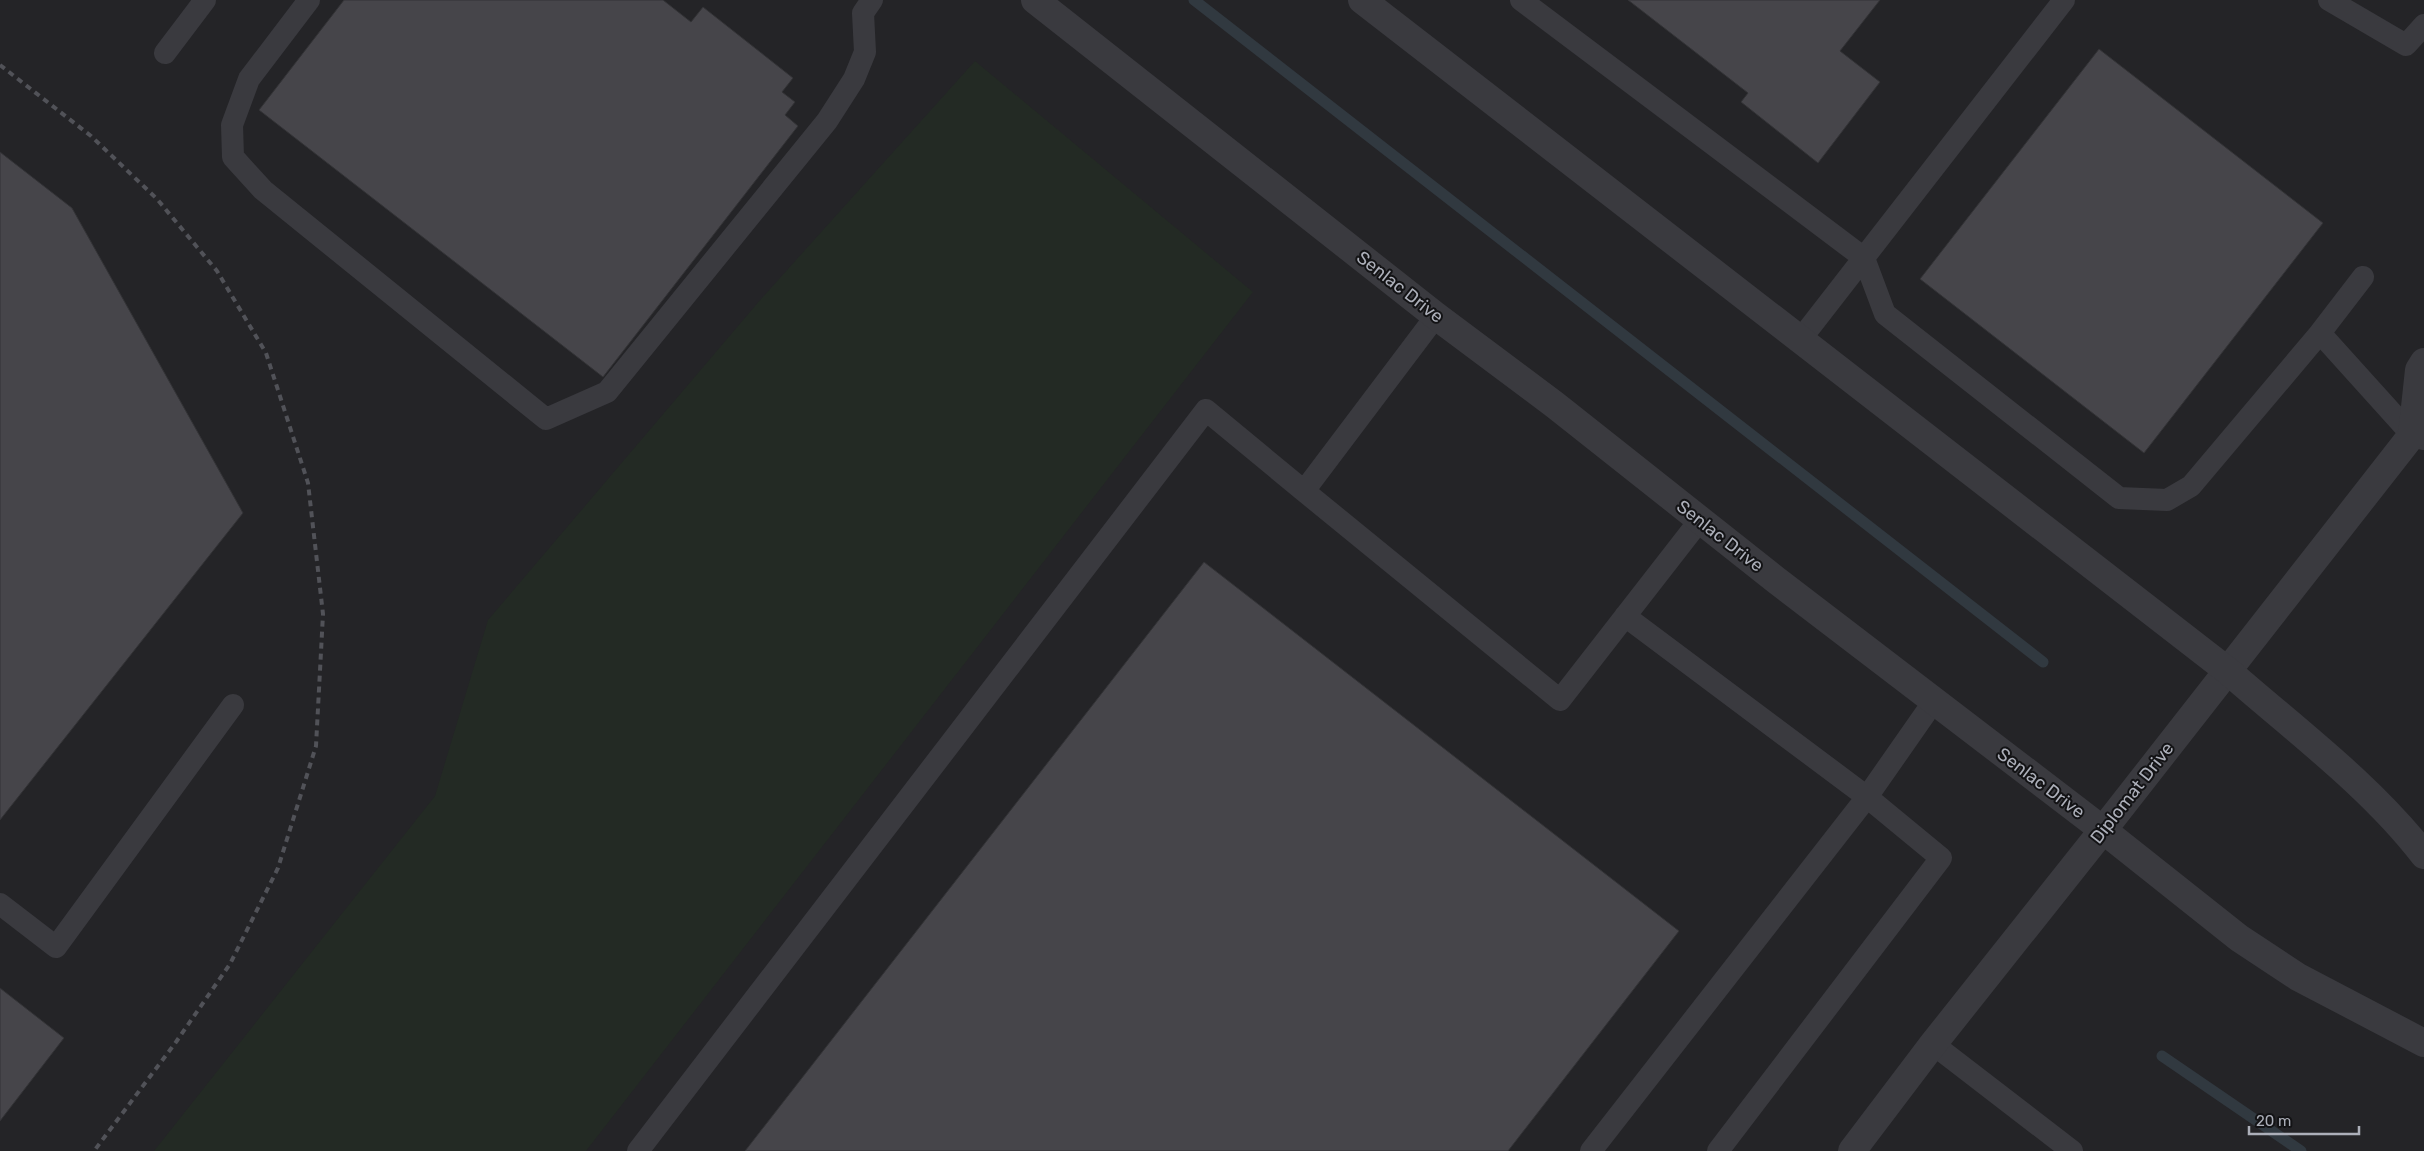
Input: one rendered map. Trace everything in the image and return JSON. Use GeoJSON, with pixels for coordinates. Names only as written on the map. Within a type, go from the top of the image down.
{"type":"FeatureCollection","features":[{"type":"Feature","properties":{"kind":"street","name":"Senlac Drive"},"geometry":{"type":"LineString","coordinates":[[1035,0],[1436,316],[1555,405],[1700,520],[2103,830],[2239,938],[2298,977],[2424,1043]]}},
{"type":"Feature","properties":{"kind":"street"},"geometry":{"type":"LineString","coordinates":[[1362,0],[2228,672],[2361,788],[2412,840],[2424,855]]}},
{"type":"Feature","properties":{"kind":"street"},"geometry":{"type":"LineString","coordinates":[[2420,434],[2419,370],[2424,362]]}},
{"type":"Feature","properties":{"kind":"street","name":"Diplomat Drive"},"geometry":{"type":"LineString","coordinates":[[1852,1151],[1932,1044],[2420,434]]}},
{"type":"Feature","properties":{"kind":"lane"},"geometry":{"type":"LineString","coordinates":[[165,53],[206,0]]}},
{"type":"Feature","properties":{"kind":"lane"},"geometry":{"type":"LineString","coordinates":[[309,0],[249,79],[232,125],[234,157],[263,190],[546,418],[607,392],[827,121],[854,80],[864,52],[860,4]]}},
{"type":"Feature","properties":{"kind":"lane"},"geometry":{"type":"LineString","coordinates":[[1521,0],[1864,258],[1885,314],[2119,498],[2167,500],[2191,486],[2320,333],[2363,277]]}},
{"type":"Feature","properties":{"kind":"lane"},"geometry":{"type":"LineString","coordinates":[[1800,340],[2064,0]]}},
{"type":"Feature","properties":{"kind":"lane"},"geometry":{"type":"LineString","coordinates":[[2329,0],[2406,45],[2424,25]]}},
{"type":"Feature","properties":{"kind":"lane"},"geometry":{"type":"LineString","coordinates":[[1304,490],[1436,316]]}},
{"type":"Feature","properties":{"kind":"lane"},"geometry":{"type":"LineString","coordinates":[[2320,333],[2420,434]]}},
{"type":"Feature","properties":{"kind":"lane"},"geometry":{"type":"LineString","coordinates":[[638,1151],[1206,410],[1560,700],[1700,520]]}},
{"type":"Feature","properties":{"kind":"lane"},"geometry":{"type":"LineString","coordinates":[[1625,616],[1867,797],[1941,858],[1718,1151]]}},
{"type":"Feature","properties":{"kind":"lane"},"geometry":{"type":"LineString","coordinates":[[1591,1151],[1867,797],[1934,701]]}},
{"type":"Feature","properties":{"kind":"lane"},"geometry":{"type":"LineString","coordinates":[[0,904],[56,947],[234,705]]}},
{"type":"Feature","properties":{"kind":"lane"},"geometry":{"type":"LineString","coordinates":[[1932,1044],[2072,1151]]}},
{"type":"Feature","properties":{"kind":"shaded area"},"geometry":{"type":"Polygon","coordinates":[[[0,0],[2424,0],[2424,1151],[0,1151],[0,0]]]}},
{"type":"Feature","properties":{"kind":"shaded area"},"geometry":{"type":"Polygon","coordinates":[[[975,61],[1253,292],[586,1151],[154,1151],[435,796],[488,620],[761,299],[975,61]]]}},
{"type":"Feature","properties":{"kind":"building"},"geometry":{"type":"Polygon","coordinates":[[[344,0],[663,0],[691,22],[703,7],[793,78],[782,92],[795,102],[785,115],[798,126],[603,377],[259,110],[344,0]]]}},
{"type":"Feature","properties":{"kind":"building"},"geometry":{"type":"Polygon","coordinates":[[[1628,0],[1880,0],[1840,51],[1880,82],[1818,163],[1741,102],[1748,93],[1628,0]]]}},
{"type":"Feature","properties":{"kind":"building"},"geometry":{"type":"Polygon","coordinates":[[[2099,49],[2323,223],[2144,453],[1920,279],[2099,49]]]}},
{"type":"Feature","properties":{"kind":"building"},"geometry":{"type":"Polygon","coordinates":[[[0,152],[72,208],[243,513],[0,820],[0,152]]]}},
{"type":"Feature","properties":{"kind":"building"},"geometry":{"type":"Polygon","coordinates":[[[1204,562],[1679,931],[1508,1151],[745,1151],[1204,562]]]}},
{"type":"Feature","properties":{"kind":"building"},"geometry":{"type":"Polygon","coordinates":[[[0,988],[64,1038],[0,1121],[0,988]]]}},
{"type":"Feature","properties":{"kind":"waterway"},"geometry":{"type":"LineString","coordinates":[[1194,0],[2043,662]]}},
{"type":"Feature","properties":{"kind":"waterway"},"geometry":{"type":"LineString","coordinates":[[2162,1056],[2301,1151]]}},
{"type":"Feature","properties":{"kind":"railway"},"geometry":{"type":"LineString","coordinates":[[0,65],[91,136],[157,199],[217,271],[266,353],[308,483],[323,614],[316,746],[278,868],[230,964],[176,1042],[94,1151]]}}]}
